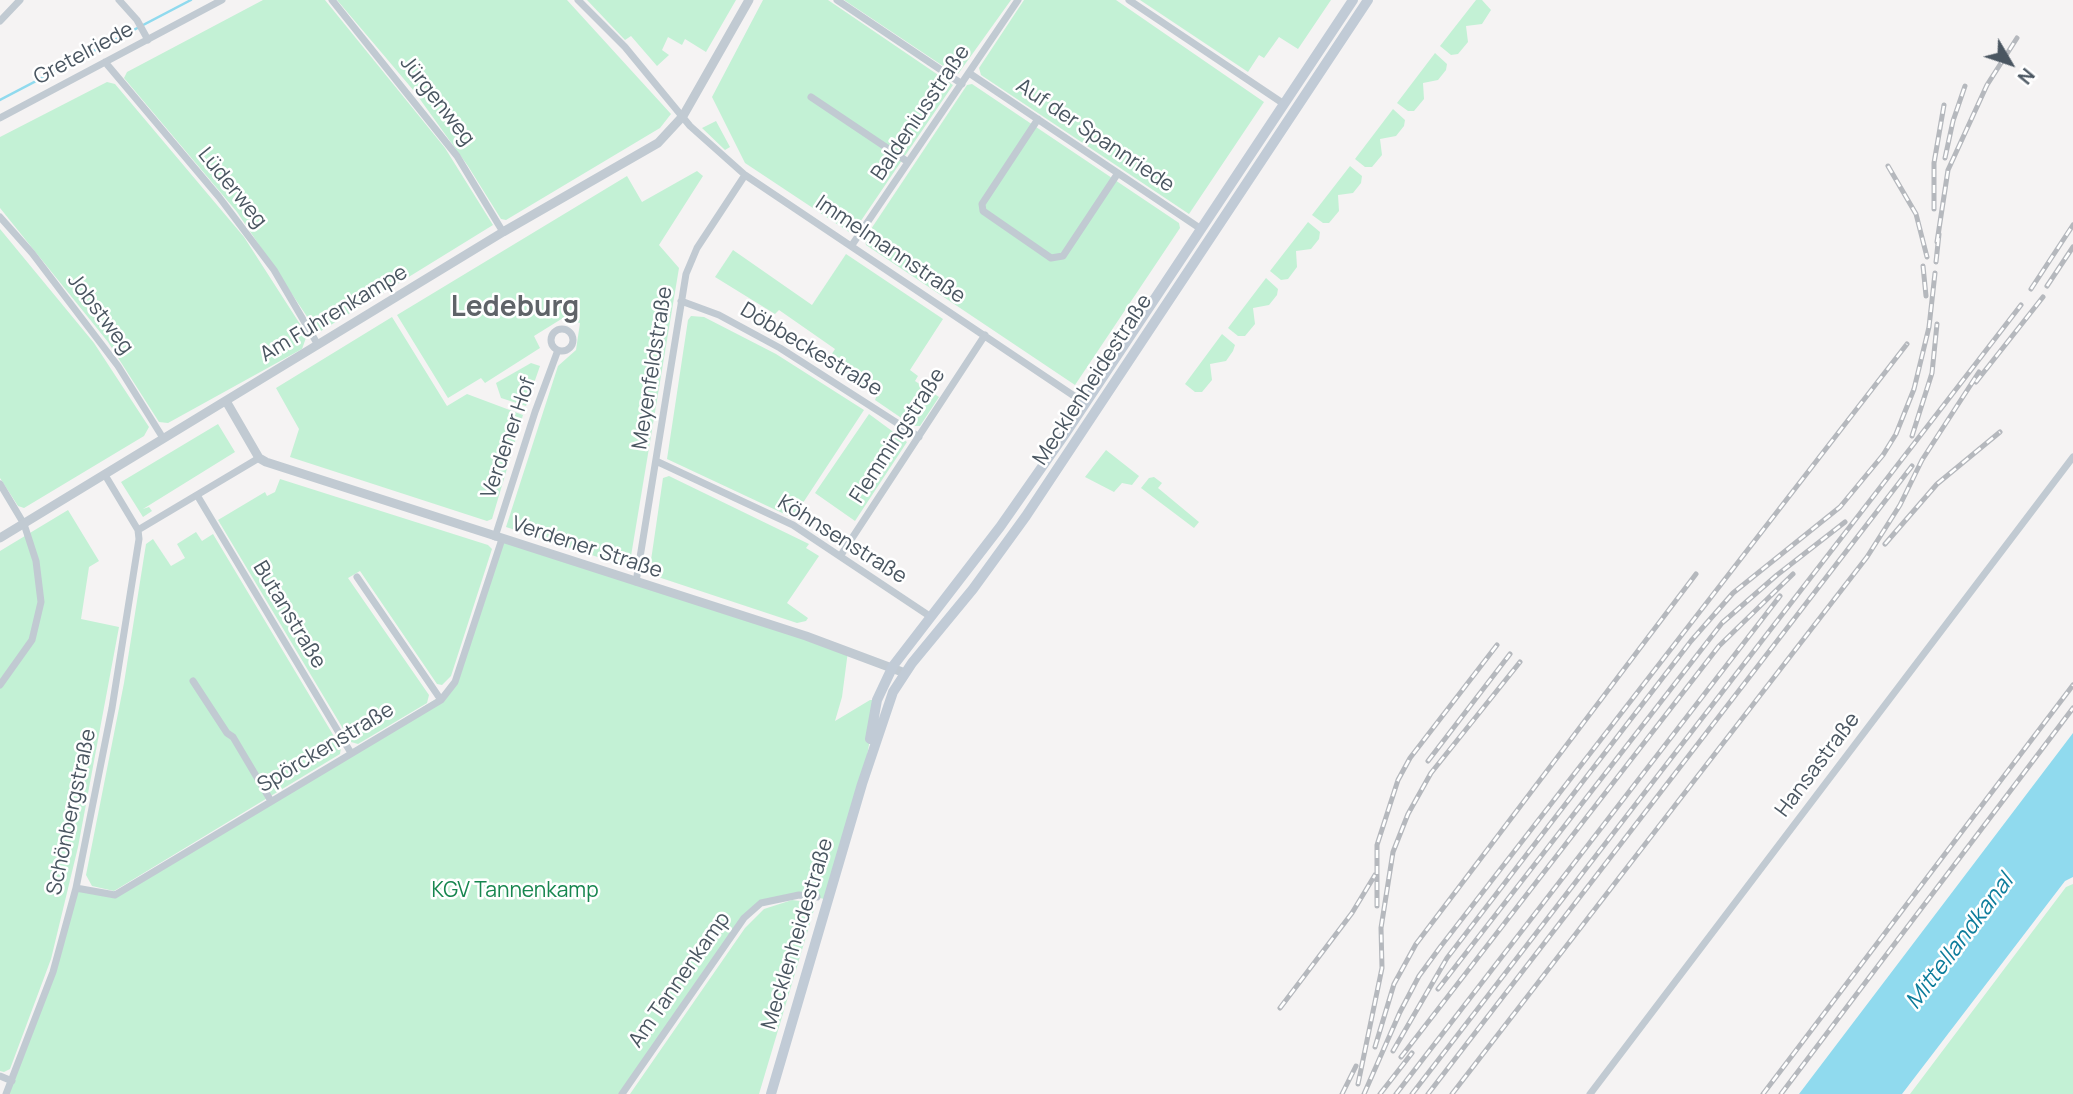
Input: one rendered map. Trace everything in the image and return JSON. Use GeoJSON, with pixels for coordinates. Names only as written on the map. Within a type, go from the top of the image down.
{"type":"FeatureCollection","features":[{"type":"Feature","properties":{"kind":"main road","name":"Mecklenheidestraße"},"geometry":{"type":"LineString","coordinates":[[862,785],[877,700],[893,666],[1024,493],[1086,404],[1353,0]]}},
{"type":"Feature","properties":{"kind":"main road","name":"Mecklenheidestraße"},"geometry":{"type":"LineString","coordinates":[[771,1094],[882,719],[905,673],[973,589],[1026,516],[1368,0]]}},
{"type":"Feature","properties":{"kind":"main road"},"geometry":{"type":"LineString","coordinates":[[1086,404],[1101,402]]}},
{"type":"Feature","properties":{"kind":"main road"},"geometry":{"type":"LineString","coordinates":[[1024,493],[1026,516]]}},
{"type":"Feature","properties":{"kind":"street"},"geometry":{"type":"LineString","coordinates":[[0,21],[20,0]]}},
{"type":"Feature","properties":{"kind":"street"},"geometry":{"type":"LineString","coordinates":[[120,0],[146,37]]}},
{"type":"Feature","properties":{"kind":"street","name":"Gretelriede"},"geometry":{"type":"LineString","coordinates":[[0,118],[146,37],[222,0]]}},
{"type":"Feature","properties":{"kind":"street","name":"Jürgenweg"},"geometry":{"type":"LineString","coordinates":[[332,0],[457,156],[503,232]]}},
{"type":"Feature","properties":{"kind":"street","name":"Immelmannstraße"},"geometry":{"type":"LineString","coordinates":[[578,0],[625,47],[683,116],[745,175],[1086,404]]}},
{"type":"Feature","properties":{"kind":"street","name":"Am Fuhrenkampe"},"geometry":{"type":"LineString","coordinates":[[0,538],[503,232],[658,143],[683,116],[749,0]]}},
{"type":"Feature","properties":{"kind":"street"},"geometry":{"type":"LineString","coordinates":[[837,0],[962,84]]}},
{"type":"Feature","properties":{"kind":"street","name":"Baldeniusstraße"},"geometry":{"type":"LineString","coordinates":[[852,245],[1018,0]]}},
{"type":"Feature","properties":{"kind":"street"},"geometry":{"type":"LineString","coordinates":[[1129,0],[1284,104]]}},
{"type":"Feature","properties":{"kind":"street","name":"Lüderweg"},"geometry":{"type":"LineString","coordinates":[[105,62],[219,197],[274,270],[318,345]]}},
{"type":"Feature","properties":{"kind":"street","name":"Auf der Spannriede"},"geometry":{"type":"LineString","coordinates":[[969,73],[1201,229]]}},
{"type":"Feature","properties":{"kind":"street"},"geometry":{"type":"LineString","coordinates":[[811,97],[908,162]]}},
{"type":"Feature","properties":{"kind":"street"},"geometry":{"type":"LineString","coordinates":[[1038,119],[982,204],[983,211],[1051,258],[1063,256],[1118,173]]}},
{"type":"Feature","properties":{"kind":"street","name":"Meyenfeldstraße"},"geometry":{"type":"LineString","coordinates":[[636,582],[681,301],[690,261],[745,175]]}},
{"type":"Feature","properties":{"kind":"street","name":"Jobstweg"},"geometry":{"type":"LineString","coordinates":[[0,216],[32,253],[118,366],[163,438]]}},
{"type":"Feature","properties":{"kind":"street","name":"Döbbeckestraße"},"geometry":{"type":"LineString","coordinates":[[681,301],[719,315],[780,348],[919,438]]}},
{"type":"Feature","properties":{"kind":"street","name":"Flemmingstraße"},"geometry":{"type":"LineString","coordinates":[[841,555],[985,335]]}},
{"type":"Feature","properties":{"kind":"street","name":"Verdener Hof"},"geometry":{"type":"LineString","coordinates":[[498,538],[558,350]]}},
{"type":"Feature","properties":{"kind":"street"},"geometry":{"type":"LineString","coordinates":[[105,475],[138,530],[259,458],[226,401]]}},
{"type":"Feature","properties":{"kind":"street","name":"Hansastraße"},"geometry":{"type":"LineString","coordinates":[[1590,1094],[2073,457]]}},
{"type":"Feature","properties":{"kind":"street","name":"Verdener Straße"},"geometry":{"type":"LineString","coordinates":[[259,458],[893,666],[905,673]]}},
{"type":"Feature","properties":{"kind":"street","name":"Köhnsenstraße"},"geometry":{"type":"LineString","coordinates":[[656,461],[793,525],[931,617]]}},
{"type":"Feature","properties":{"kind":"street"},"geometry":{"type":"LineString","coordinates":[[0,484],[24,524],[40,584],[38,621],[24,654],[0,685]]}},
{"type":"Feature","properties":{"kind":"street","name":"Butanstraße"},"geometry":{"type":"LineString","coordinates":[[197,495],[351,753]]}},
{"type":"Feature","properties":{"kind":"street","name":"Schönbergstraße"},"geometry":{"type":"LineString","coordinates":[[6,1094],[53,972],[76,888],[112,708],[139,539],[138,530]]}},
{"type":"Feature","properties":{"kind":"street","name":"Spörckenstraße"},"geometry":{"type":"LineString","coordinates":[[76,888],[115,895],[441,700],[455,682],[498,538]]}},
{"type":"Feature","properties":{"kind":"street"},"geometry":{"type":"LineString","coordinates":[[357,577],[441,700]]}},
{"type":"Feature","properties":{"kind":"street"},"geometry":{"type":"LineString","coordinates":[[193,681],[227,733],[233,737],[271,801]]}},
{"type":"Feature","properties":{"kind":"street","name":"Am Tannenkamp"},"geometry":{"type":"LineString","coordinates":[[622,1094],[744,918],[761,902],[799,895],[817,897]]}},
{"type":"Feature","properties":{"kind":"street"},"geometry":{"type":"LineString","coordinates":[[0,1076],[12,1081]]}},
{"type":"Feature","properties":{"kind":"green space"},"geometry":{"type":"Polygon","coordinates":[[[263,0],[325,0],[445,148],[493,225],[321,331],[316,330],[237,212],[124,78],[127,72],[263,0]]]}},
{"type":"Feature","properties":{"kind":"green space"},"geometry":{"type":"Polygon","coordinates":[[[337,0],[567,0],[671,114],[660,128],[506,220],[501,219],[468,166],[414,91],[337,0]]]}},
{"type":"Feature","properties":{"kind":"green space"},"geometry":{"type":"Polygon","coordinates":[[[587,0],[736,0],[706,52],[685,39],[682,45],[668,37],[662,50],[669,55],[657,66],[631,36],[625,40],[587,0]]]}},
{"type":"Feature","properties":{"kind":"green space"},"geometry":{"type":"Polygon","coordinates":[[[763,0],[828,0],[953,85],[852,234],[745,163],[712,97],[763,0]]]}},
{"type":"Feature","properties":{"kind":"green space"},"geometry":{"type":"Polygon","coordinates":[[[844,0],[1011,0],[958,74],[948,67],[954,57],[952,54],[943,66],[844,0]]]}},
{"type":"Feature","properties":{"kind":"green space"},"geometry":{"type":"Polygon","coordinates":[[[1024,0],[1116,0],[1264,102],[1189,214],[981,75],[979,68],[1024,0]]]}},
{"type":"Feature","properties":{"kind":"green space"},"geometry":{"type":"Polygon","coordinates":[[[1140,0],[1331,0],[1298,49],[1279,37],[1264,58],[1259,55],[1248,72],[1140,0]]]}},
{"type":"Feature","properties":{"kind":"green space"},"geometry":{"type":"Polygon","coordinates":[[[1476,0],[1482,0],[1491,10],[1482,24],[1466,26],[1468,42],[1458,54],[1451,55],[1440,46],[1476,0]]]}},
{"type":"Feature","properties":{"kind":"green space"},"geometry":{"type":"Polygon","coordinates":[[[1435,53],[1447,64],[1446,70],[1438,80],[1423,83],[1424,99],[1414,111],[1408,111],[1397,103],[1435,53]]]}},
{"type":"Feature","properties":{"kind":"green space"},"geometry":{"type":"Polygon","coordinates":[[[107,82],[115,84],[244,237],[307,335],[302,349],[168,423],[159,422],[108,342],[0,208],[0,137],[107,82]]]}},
{"type":"Feature","properties":{"kind":"green space"},"geometry":{"type":"Polygon","coordinates":[[[972,84],[1179,223],[1180,228],[1075,385],[866,245],[865,238],[967,85],[972,84]]]}},
{"type":"Feature","properties":{"kind":"green space"},"geometry":{"type":"Polygon","coordinates":[[[1393,109],[1405,120],[1404,126],[1396,136],[1380,139],[1382,155],[1372,167],[1365,167],[1355,159],[1393,109]]]}},
{"type":"Feature","properties":{"kind":"green space"},"geometry":{"type":"Polygon","coordinates":[[[716,121],[730,147],[725,150],[702,128],[716,121]]]}},
{"type":"Feature","properties":{"kind":"green space"},"geometry":{"type":"Polygon","coordinates":[[[1350,166],[1362,176],[1361,183],[1353,193],[1338,195],[1339,211],[1329,223],[1323,223],[1312,215],[1350,166]]]}},
{"type":"Feature","properties":{"kind":"green space"},"geometry":{"type":"Polygon","coordinates":[[[697,171],[703,176],[659,245],[679,268],[630,562],[622,565],[506,527],[558,366],[576,350],[580,323],[563,318],[534,336],[540,348],[485,383],[481,378],[448,398],[397,315],[627,176],[642,202],[697,171]]]}},
{"type":"Feature","properties":{"kind":"green space"},"geometry":{"type":"Polygon","coordinates":[[[1308,222],[1320,232],[1319,239],[1311,249],[1296,251],[1297,267],[1288,279],[1281,280],[1270,271],[1308,222]]]}},
{"type":"Feature","properties":{"kind":"green space"},"geometry":{"type":"Polygon","coordinates":[[[0,229],[94,343],[149,427],[144,436],[24,508],[18,506],[0,478],[0,229]]]}},
{"type":"Feature","properties":{"kind":"green space"},"geometry":{"type":"Polygon","coordinates":[[[733,250],[812,305],[846,254],[943,319],[910,370],[918,376],[915,381],[939,397],[920,426],[913,426],[875,400],[877,395],[831,364],[828,360],[835,349],[779,310],[775,314],[715,277],[733,250]]]}},
{"type":"Feature","properties":{"kind":"green space"},"geometry":{"type":"Polygon","coordinates":[[[1266,278],[1278,289],[1277,295],[1269,305],[1253,308],[1255,324],[1245,336],[1238,336],[1228,328],[1266,278]]]}},
{"type":"Feature","properties":{"kind":"green space"},"geometry":{"type":"Polygon","coordinates":[[[691,316],[704,317],[776,354],[864,410],[793,518],[667,459],[688,320],[691,316]]]}},
{"type":"Feature","properties":{"kind":"green space"},"geometry":{"type":"Polygon","coordinates":[[[392,317],[447,406],[467,394],[523,415],[492,519],[487,521],[290,457],[299,429],[276,388],[392,317]]]}},
{"type":"Feature","properties":{"kind":"green space"},"geometry":{"type":"Polygon","coordinates":[[[1222,334],[1235,345],[1233,351],[1226,361],[1210,364],[1212,380],[1202,392],[1195,392],[1185,384],[1222,334]]]}},
{"type":"Feature","properties":{"kind":"green space"},"geometry":{"type":"Polygon","coordinates":[[[531,363],[540,366],[526,406],[501,398],[496,383],[531,363]]]}},
{"type":"Feature","properties":{"kind":"green space"},"geometry":{"type":"Polygon","coordinates":[[[869,414],[907,442],[855,521],[815,493],[869,414]]]}},
{"type":"Feature","properties":{"kind":"green space"},"geometry":{"type":"Polygon","coordinates":[[[218,424],[235,452],[143,509],[149,507],[152,511],[143,517],[121,482],[218,424]]]}},
{"type":"Feature","properties":{"kind":"green space"},"geometry":{"type":"Polygon","coordinates":[[[1106,450],[1139,476],[1132,485],[1122,483],[1114,492],[1085,477],[1106,450]]]}},
{"type":"Feature","properties":{"kind":"green space"},"geometry":{"type":"Polygon","coordinates":[[[669,476],[809,544],[806,548],[819,556],[787,603],[808,618],[806,621],[797,623],[649,574],[663,478],[669,476]]]}},
{"type":"Feature","properties":{"kind":"green space"},"geometry":{"type":"Polygon","coordinates":[[[1154,477],[1162,483],[1158,488],[1199,522],[1194,528],[1141,488],[1149,478],[1154,477]]]}},
{"type":"Feature","properties":{"kind":"green space"},"geometry":{"type":"Polygon","coordinates":[[[280,479],[488,545],[492,549],[451,676],[442,685],[437,684],[360,571],[348,578],[429,695],[427,703],[358,744],[351,742],[218,520],[265,492],[267,496],[275,492],[280,479]]]}},
{"type":"Feature","properties":{"kind":"green space"},"geometry":{"type":"Polygon","coordinates":[[[68,510],[99,561],[89,567],[81,619],[119,627],[78,847],[51,959],[10,1069],[4,1072],[0,1071],[0,551],[68,510]]]}},
{"type":"Feature","properties":{"kind":"green space"},"geometry":{"type":"Polygon","coordinates":[[[196,532],[202,541],[213,534],[341,748],[340,754],[114,891],[92,886],[86,875],[124,683],[146,544],[153,539],[171,566],[185,558],[177,544],[196,532]]]}},
{"type":"Feature","properties":{"kind":"green space","name":"KGV Tannenkamp"},"geometry":{"type":"Polygon","coordinates":[[[502,539],[848,651],[842,697],[835,721],[870,700],[877,700],[862,784],[828,900],[808,895],[761,903],[744,918],[622,1094],[6,1094],[33,1028],[76,888],[110,896],[451,690],[502,539]]]}},
{"type":"Feature","properties":{"kind":"green space"},"geometry":{"type":"Polygon","coordinates":[[[2073,884],[2073,1094],[1910,1094],[2066,887],[2073,884]]]}},
{"type":"Feature","properties":{"kind":"green space"},"geometry":{"type":"Polygon","coordinates":[[[792,900],[816,903],[759,1094],[630,1094],[745,928],[764,909],[792,900]]]}},
{"type":"Feature","properties":{"kind":"water","name":"Mittellandkanal"},"geometry":{"type":"Polygon","coordinates":[[[2073,733],[2073,877],[2065,881],[1902,1094],[1799,1094],[2073,733]]]}},
{"type":"Feature","properties":{"kind":"waterway"},"geometry":{"type":"LineString","coordinates":[[0,100],[191,0]]}},
{"type":"Feature","properties":{"kind":"railway"},"geometry":{"type":"LineString","coordinates":[[1937,242],[1948,170],[1987,85],[2017,38]]}},
{"type":"Feature","properties":{"kind":"railway"},"geometry":{"type":"LineString","coordinates":[[1945,158],[1953,121],[1965,86]]}},
{"type":"Feature","properties":{"kind":"railway"},"geometry":{"type":"LineString","coordinates":[[1934,209],[1934,163],[1944,105]]}},
{"type":"Feature","properties":{"kind":"railway"},"geometry":{"type":"LineString","coordinates":[[1888,166],[1916,214],[1927,257]]}},
{"type":"Feature","properties":{"kind":"railway"},"geometry":{"type":"LineString","coordinates":[[2031,289],[2073,225]]}},
{"type":"Feature","properties":{"kind":"railway"},"geometry":{"type":"LineString","coordinates":[[1936,262],[1939,234]]}},
{"type":"Feature","properties":{"kind":"railway"},"geometry":{"type":"LineString","coordinates":[[2047,286],[2073,247]]}},
{"type":"Feature","properties":{"kind":"railway"},"geometry":{"type":"LineString","coordinates":[[1923,266],[1926,296]]}},
{"type":"Feature","properties":{"kind":"railway"},"geometry":{"type":"LineString","coordinates":[[1393,1051],[1447,958],[1691,641],[1733,593],[1840,507],[1883,455],[1896,434],[1914,389],[1929,327],[1935,273]]}},
{"type":"Feature","properties":{"kind":"railway"},"geometry":{"type":"LineString","coordinates":[[1976,382],[2043,297]]}},
{"type":"Feature","properties":{"kind":"railway"},"geometry":{"type":"LineString","coordinates":[[1412,1094],[2021,305]]}},
{"type":"Feature","properties":{"kind":"railway"},"geometry":{"type":"LineString","coordinates":[[1912,436],[1932,373],[1937,324]]}},
{"type":"Feature","properties":{"kind":"railway"},"geometry":{"type":"LineString","coordinates":[[1364,1094],[1419,976],[1907,344]]}},
{"type":"Feature","properties":{"kind":"railway"},"geometry":{"type":"LineString","coordinates":[[1452,1094],[1867,557],[1900,505],[1922,460],[1979,372]]}},
{"type":"Feature","properties":{"kind":"railway"},"geometry":{"type":"LineString","coordinates":[[1885,544],[1937,484],[2000,432]]}},
{"type":"Feature","properties":{"kind":"railway"},"geometry":{"type":"LineString","coordinates":[[1428,1094],[1912,466]]}},
{"type":"Feature","properties":{"kind":"railway"},"geometry":{"type":"LineString","coordinates":[[1438,989],[1722,623],[1777,575],[1845,522]]}},
{"type":"Feature","properties":{"kind":"railway"},"geometry":{"type":"LineString","coordinates":[[1375,1047],[1394,984],[1416,944],[1696,574]]}},
{"type":"Feature","properties":{"kind":"railway"},"geometry":{"type":"LineString","coordinates":[[1401,1057],[1719,646],[1793,574]]}},
{"type":"Feature","properties":{"kind":"railway"},"geometry":{"type":"LineString","coordinates":[[1396,1094],[1780,596]]}},
{"type":"Feature","properties":{"kind":"railway"},"geometry":{"type":"LineString","coordinates":[[1377,906],[1377,845],[1398,780],[1410,758],[1497,645]]}},
{"type":"Feature","properties":{"kind":"railway"},"geometry":{"type":"LineString","coordinates":[[1428,761],[1510,654]]}},
{"type":"Feature","properties":{"kind":"railway"},"geometry":{"type":"LineString","coordinates":[[1358,1084],[1382,968],[1381,928],[1393,852],[1408,814],[1431,773],[1520,662]]}},
{"type":"Feature","properties":{"kind":"railway"},"geometry":{"type":"LineString","coordinates":[[1763,1094],[2073,685]]}},
{"type":"Feature","properties":{"kind":"railway"},"geometry":{"type":"LineString","coordinates":[[1781,1094],[2073,708]]}},
{"type":"Feature","properties":{"kind":"railway"},"geometry":{"type":"LineString","coordinates":[[1280,1008],[1352,913],[1375,875]]}},
{"type":"Feature","properties":{"kind":"railway"},"geometry":{"type":"LineString","coordinates":[[1380,1094],[1412,1053]]}},
{"type":"Feature","properties":{"kind":"railway"},"geometry":{"type":"LineString","coordinates":[[1342,1094],[1356,1066]]}},
{"type":"Feature","properties":{"kind":"district","name":"Ledeburg"},"geometry":{"type":"Point","coordinates":[515,308]}}]}
